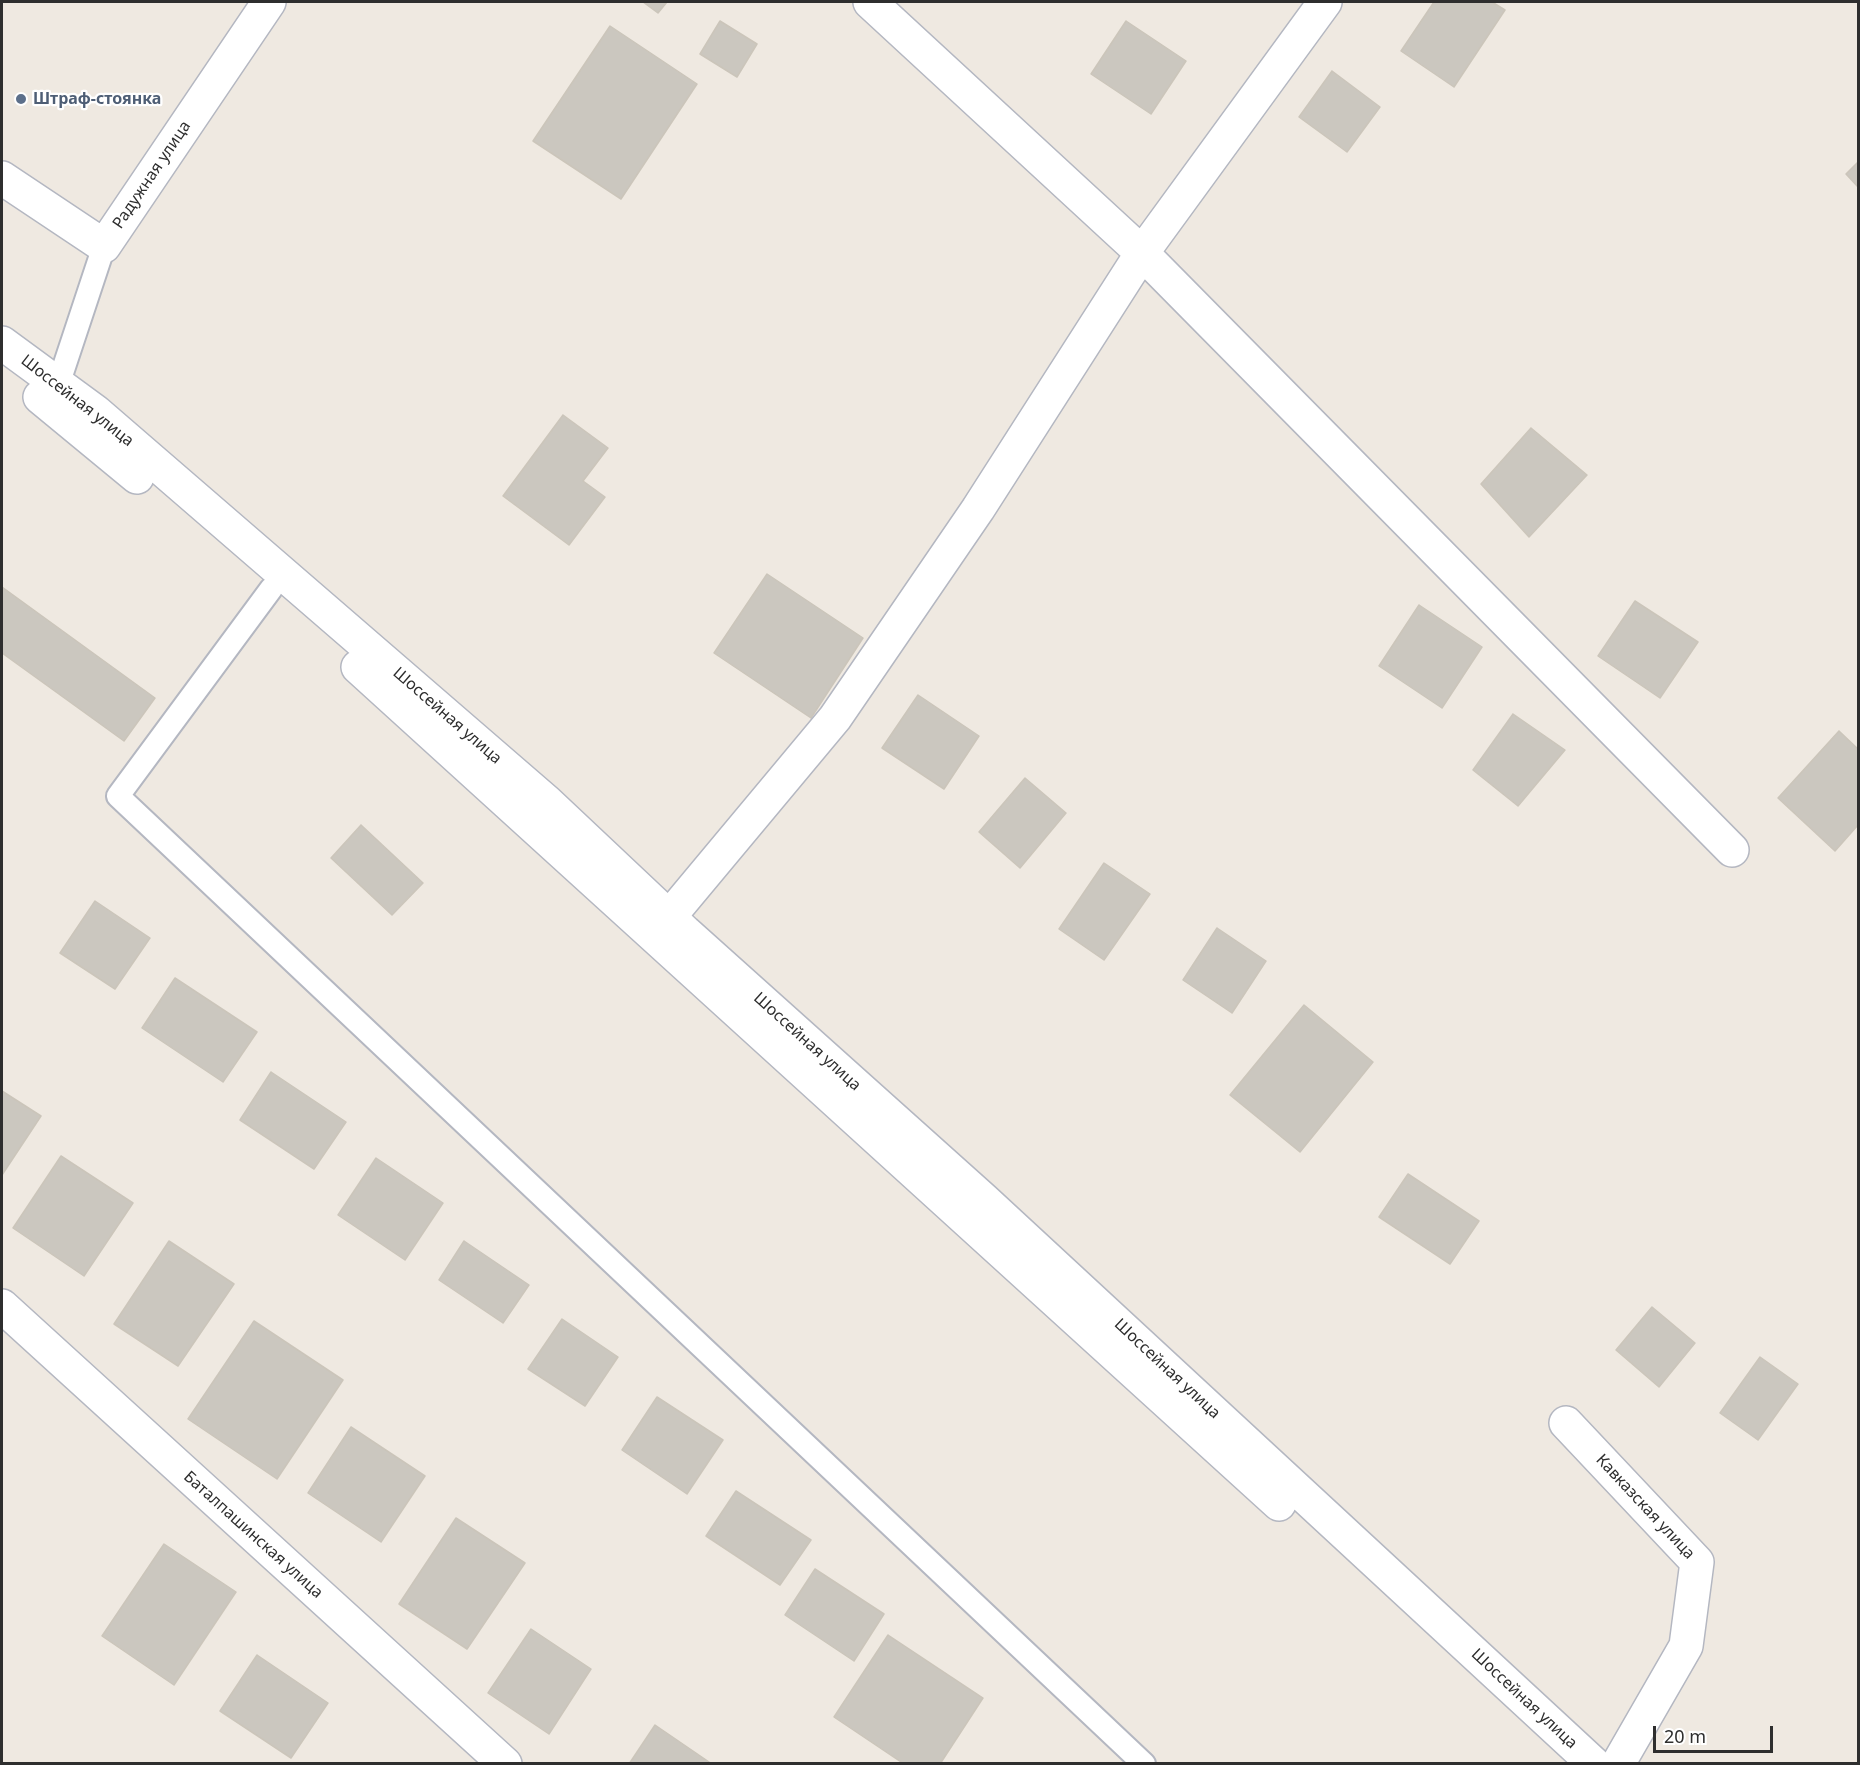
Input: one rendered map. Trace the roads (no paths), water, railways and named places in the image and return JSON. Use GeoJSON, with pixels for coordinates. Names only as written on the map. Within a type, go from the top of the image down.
{"type":"FeatureCollection","features":[{"type":"Feature","properties":{"kind":"main road","name":"Радужная улица"},"geometry":{"type":"LineString","coordinates":[[2,178],[104,246],[269,2]]}},
{"type":"Feature","properties":{"kind":"main road"},"geometry":{"type":"LineString","coordinates":[[870,2],[1142,254],[1732,850]]}},
{"type":"Feature","properties":{"kind":"main road"},"geometry":{"type":"LineString","coordinates":[[669,916],[836,718],[978,509],[1142,254],[1325,2]]}},
{"type":"Feature","properties":{"kind":"main road","name":"Шоссейная улица"},"geometry":{"type":"LineString","coordinates":[[2,343],[96,412],[547,802],[669,916],[984,1200],[1594,1764]]}},
{"type":"Feature","properties":{"kind":"main road","name":"Шоссейная улица"},"geometry":{"type":"LineString","coordinates":[[2,365],[271,589],[1564,1764]]}},
{"type":"Feature","properties":{"kind":"main road","name":"Баталпашинская улица"},"geometry":{"type":"LineString","coordinates":[[2,1306],[505,1764]]}},
{"type":"Feature","properties":{"kind":"main road","name":"Кавказская улица"},"geometry":{"type":"LineString","coordinates":[[1566,1423],[1697,1562],[1686,1646],[1618,1764]]}},
{"type":"Feature","properties":{"kind":"lane"},"geometry":{"type":"LineString","coordinates":[[58,385],[104,246]]}},
{"type":"Feature","properties":{"kind":"lane"},"geometry":{"type":"LineString","coordinates":[[271,589],[118,796],[1144,1764]]}},
{"type":"Feature","properties":{"kind":"place","name":"Штраф-стоянка"},"geometry":{"type":"Point","coordinates":[21,99]}}]}
